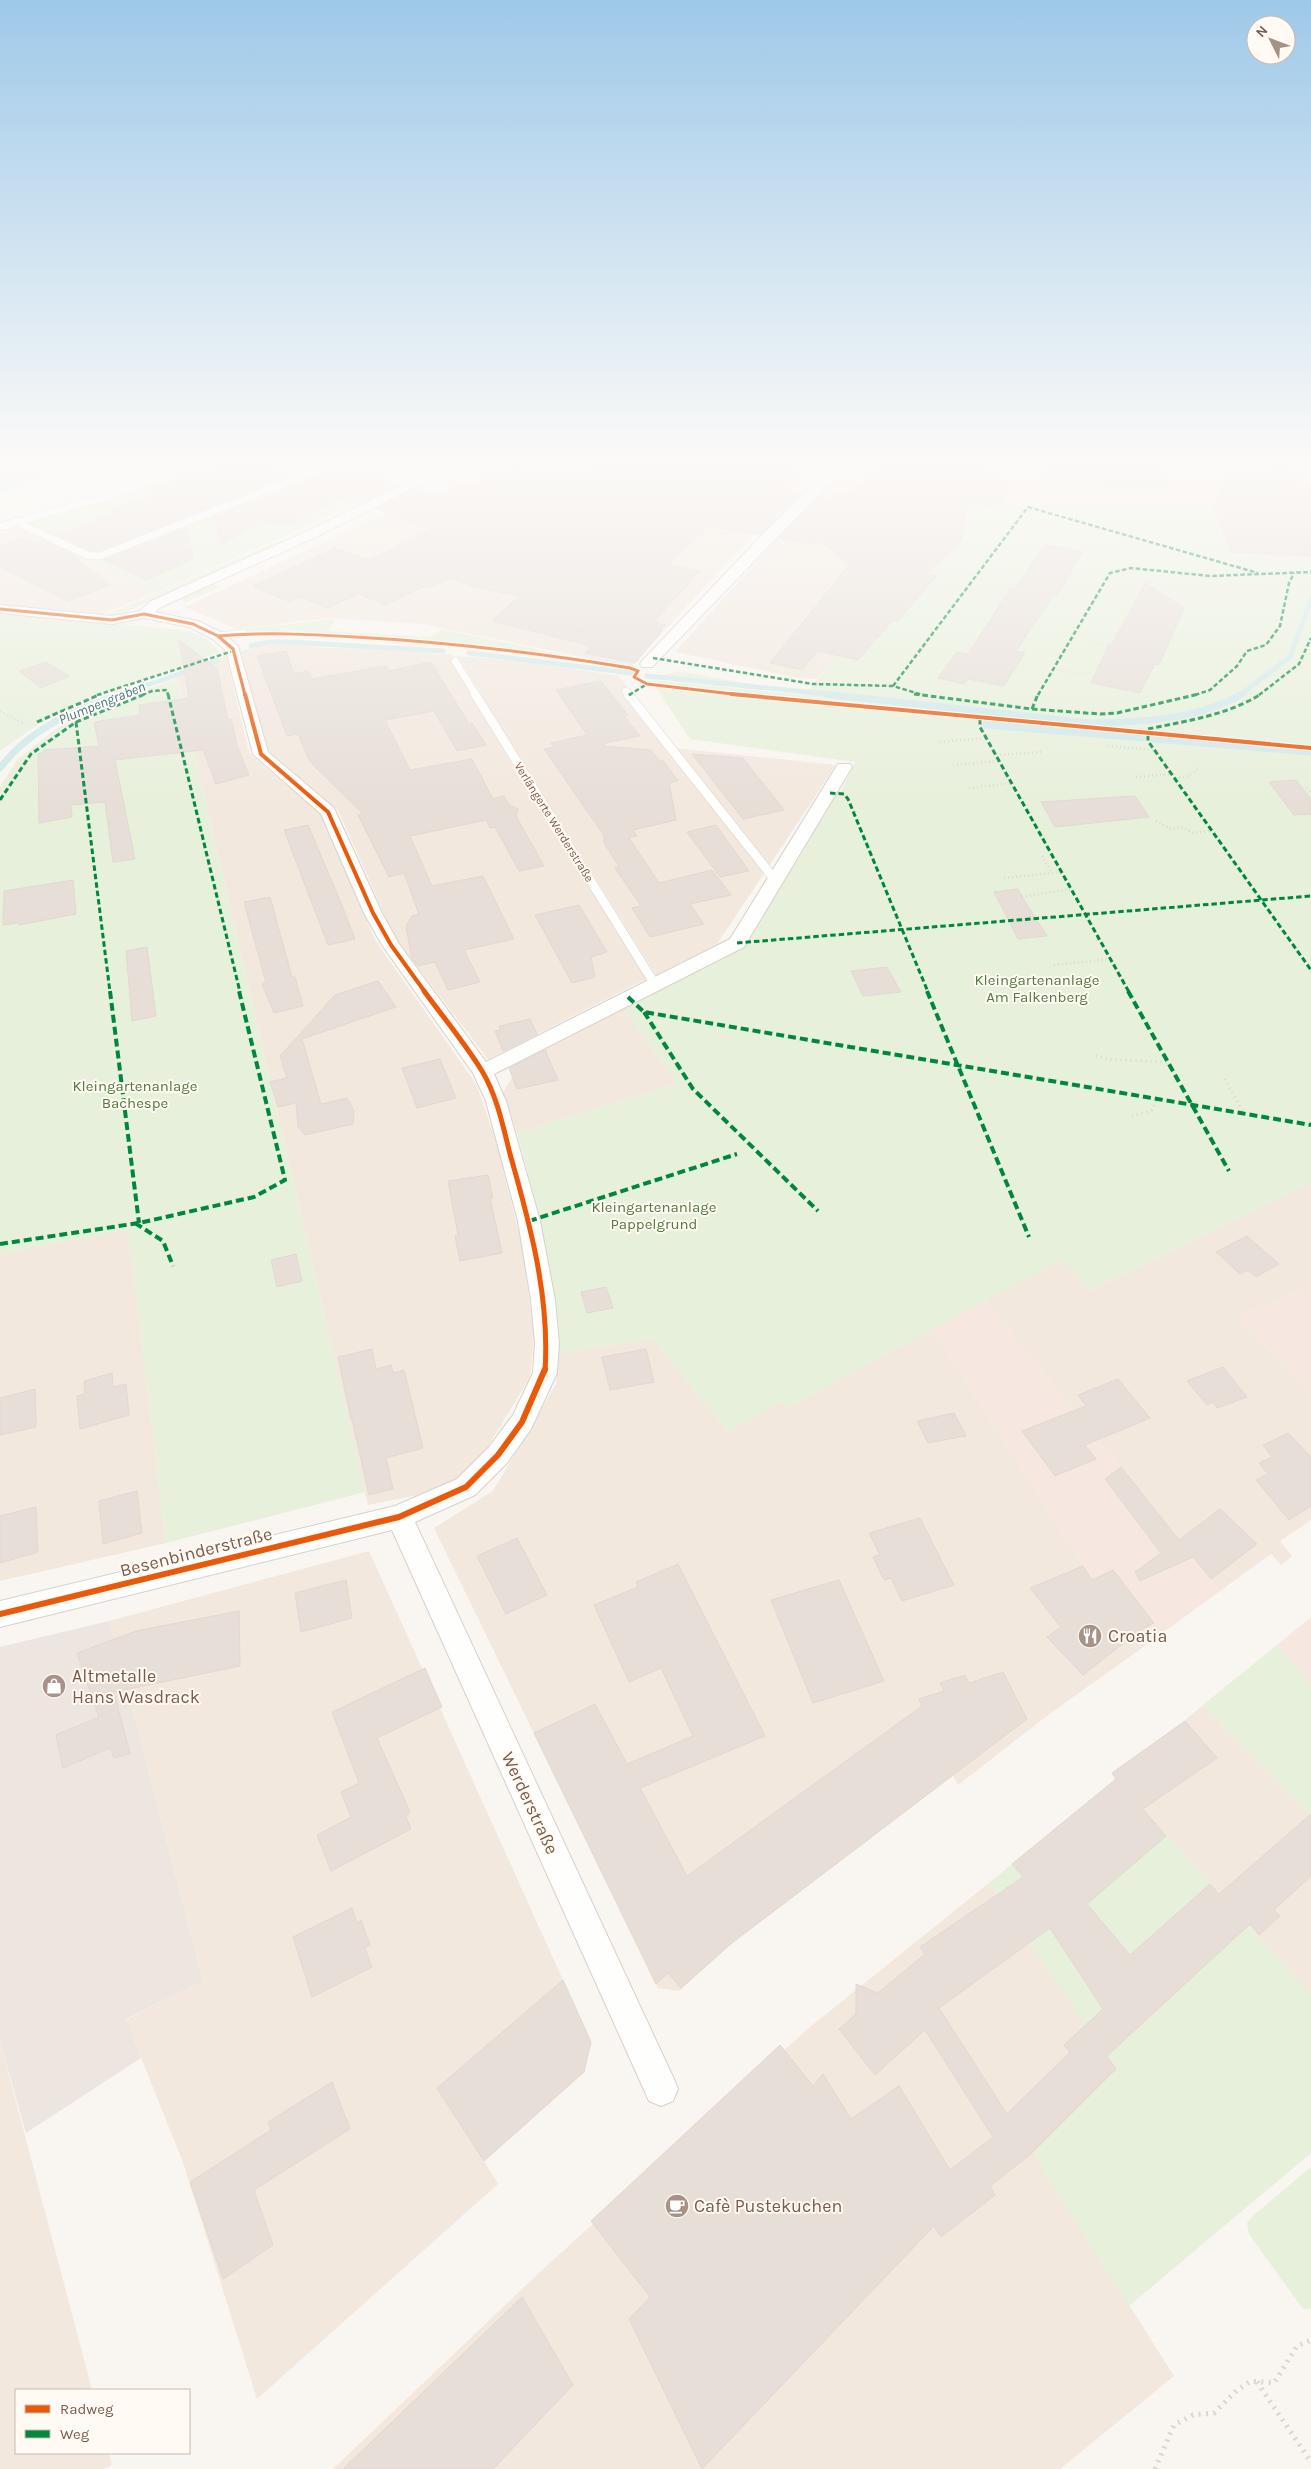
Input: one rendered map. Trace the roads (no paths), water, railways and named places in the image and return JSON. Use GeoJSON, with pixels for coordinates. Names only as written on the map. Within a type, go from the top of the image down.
{"type":"FeatureCollection","features":[{"type":"Feature","properties":{"kind":"street"},"geometry":{"type":"LineString","coordinates":[[144,614],[156,604],[216,577]]}},
{"type":"Feature","properties":{"kind":"street"},"geometry":{"type":"LineString","coordinates":[[648,664],[730,577]]}},
{"type":"Feature","properties":{"kind":"street"},"geometry":{"type":"LineString","coordinates":[[0,609],[112,620],[144,614],[193,624],[218,636],[233,649],[261,754],[328,812],[373,913],[390,945],[482,1071],[496,1101],[529,1221],[545,1317],[547,1343],[545,1373],[522,1422],[498,1455],[466,1487],[399,1517]]}},
{"type":"Feature","properties":{"kind":"street"},"geometry":{"type":"LineString","coordinates":[[482,1071],[494,1067],[737,942],[830,793],[844,767]]}},
{"type":"Feature","properties":{"kind":"street","name":"Besenbinderstraße"},"geometry":{"type":"LineString","coordinates":[[0,1614],[399,1517]]}},
{"type":"Feature","properties":{"kind":"street","name":"Werderstraße"},"geometry":{"type":"LineString","coordinates":[[399,1517],[661,2089]]}},
{"type":"Feature","properties":{"kind":"lane"},"geometry":{"type":"LineString","coordinates":[[218,636],[243,634]]}},
{"type":"Feature","properties":{"kind":"lane","name":"Verlängerte Werderstraße"},"geometry":{"type":"LineString","coordinates":[[455,661],[654,984]]}},
{"type":"Feature","properties":{"kind":"lane"},"geometry":{"type":"LineString","coordinates":[[626,691],[775,880]]}},
{"type":"Feature","properties":{"kind":"waterway","name":"Plumpengraben"},"geometry":{"type":"LineString","coordinates":[[1240,695],[1290,657],[1311,600]]}},
{"type":"Feature","properties":{"kind":"waterway","name":"Plumpengraben"},"geometry":{"type":"LineString","coordinates":[[251,646],[269,642],[288,642],[443,651]]}},
{"type":"Feature","properties":{"kind":"waterway","name":"Plumpengraben"},"geometry":{"type":"LineString","coordinates":[[469,653],[631,673]]}},
{"type":"Feature","properties":{"kind":"waterway","name":"Plumpengraben"},"geometry":{"type":"LineString","coordinates":[[118,695],[217,661]]}},
{"type":"Feature","properties":{"kind":"waterway","name":"Plumpengraben"},"geometry":{"type":"LineString","coordinates":[[647,676],[837,695]]}},
{"type":"Feature","properties":{"kind":"waterway","name":"Plumpengraben"},"geometry":{"type":"LineString","coordinates":[[0,768],[25,742],[54,722],[121,694]]}},
{"type":"Feature","properties":{"kind":"waterway","name":"Plumpengraben"},"geometry":{"type":"LineString","coordinates":[[825,694],[1089,723],[1168,718],[1225,703],[1242,694]]}},
{"type":"Feature","properties":{"kind":"waterway"},"geometry":{"type":"LineString","coordinates":[[986,725],[1143,738]]}},
{"type":"Feature","properties":{"kind":"waterway"},"geometry":{"type":"LineString","coordinates":[[1154,739],[1311,752]]}},
{"type":"Feature","properties":{"kind":"place","name":"Croatia"},"geometry":{"type":"Point","coordinates":[1090,1636]}},
{"type":"Feature","properties":{"kind":"place","name":"Altmetalle Hans Wasdrack"},"geometry":{"type":"Point","coordinates":[54,1686]}},
{"type":"Feature","properties":{"kind":"place","name":"Cafè Pustekuchen"},"geometry":{"type":"Point","coordinates":[677,2206]}},
{"type":"Feature","properties":{"kind":"park label","name":"Kleingartenanlage Am Falkenberg"},"geometry":{"type":"Point","coordinates":[1037,988]}},
{"type":"Feature","properties":{"kind":"park label","name":"Kleingartenanlage Bachespe"},"geometry":{"type":"Point","coordinates":[135,1094]}},
{"type":"Feature","properties":{"kind":"park label","name":"Kleingartenanlage Pappelgrund"},"geometry":{"type":"Point","coordinates":[654,1216]}}]}
